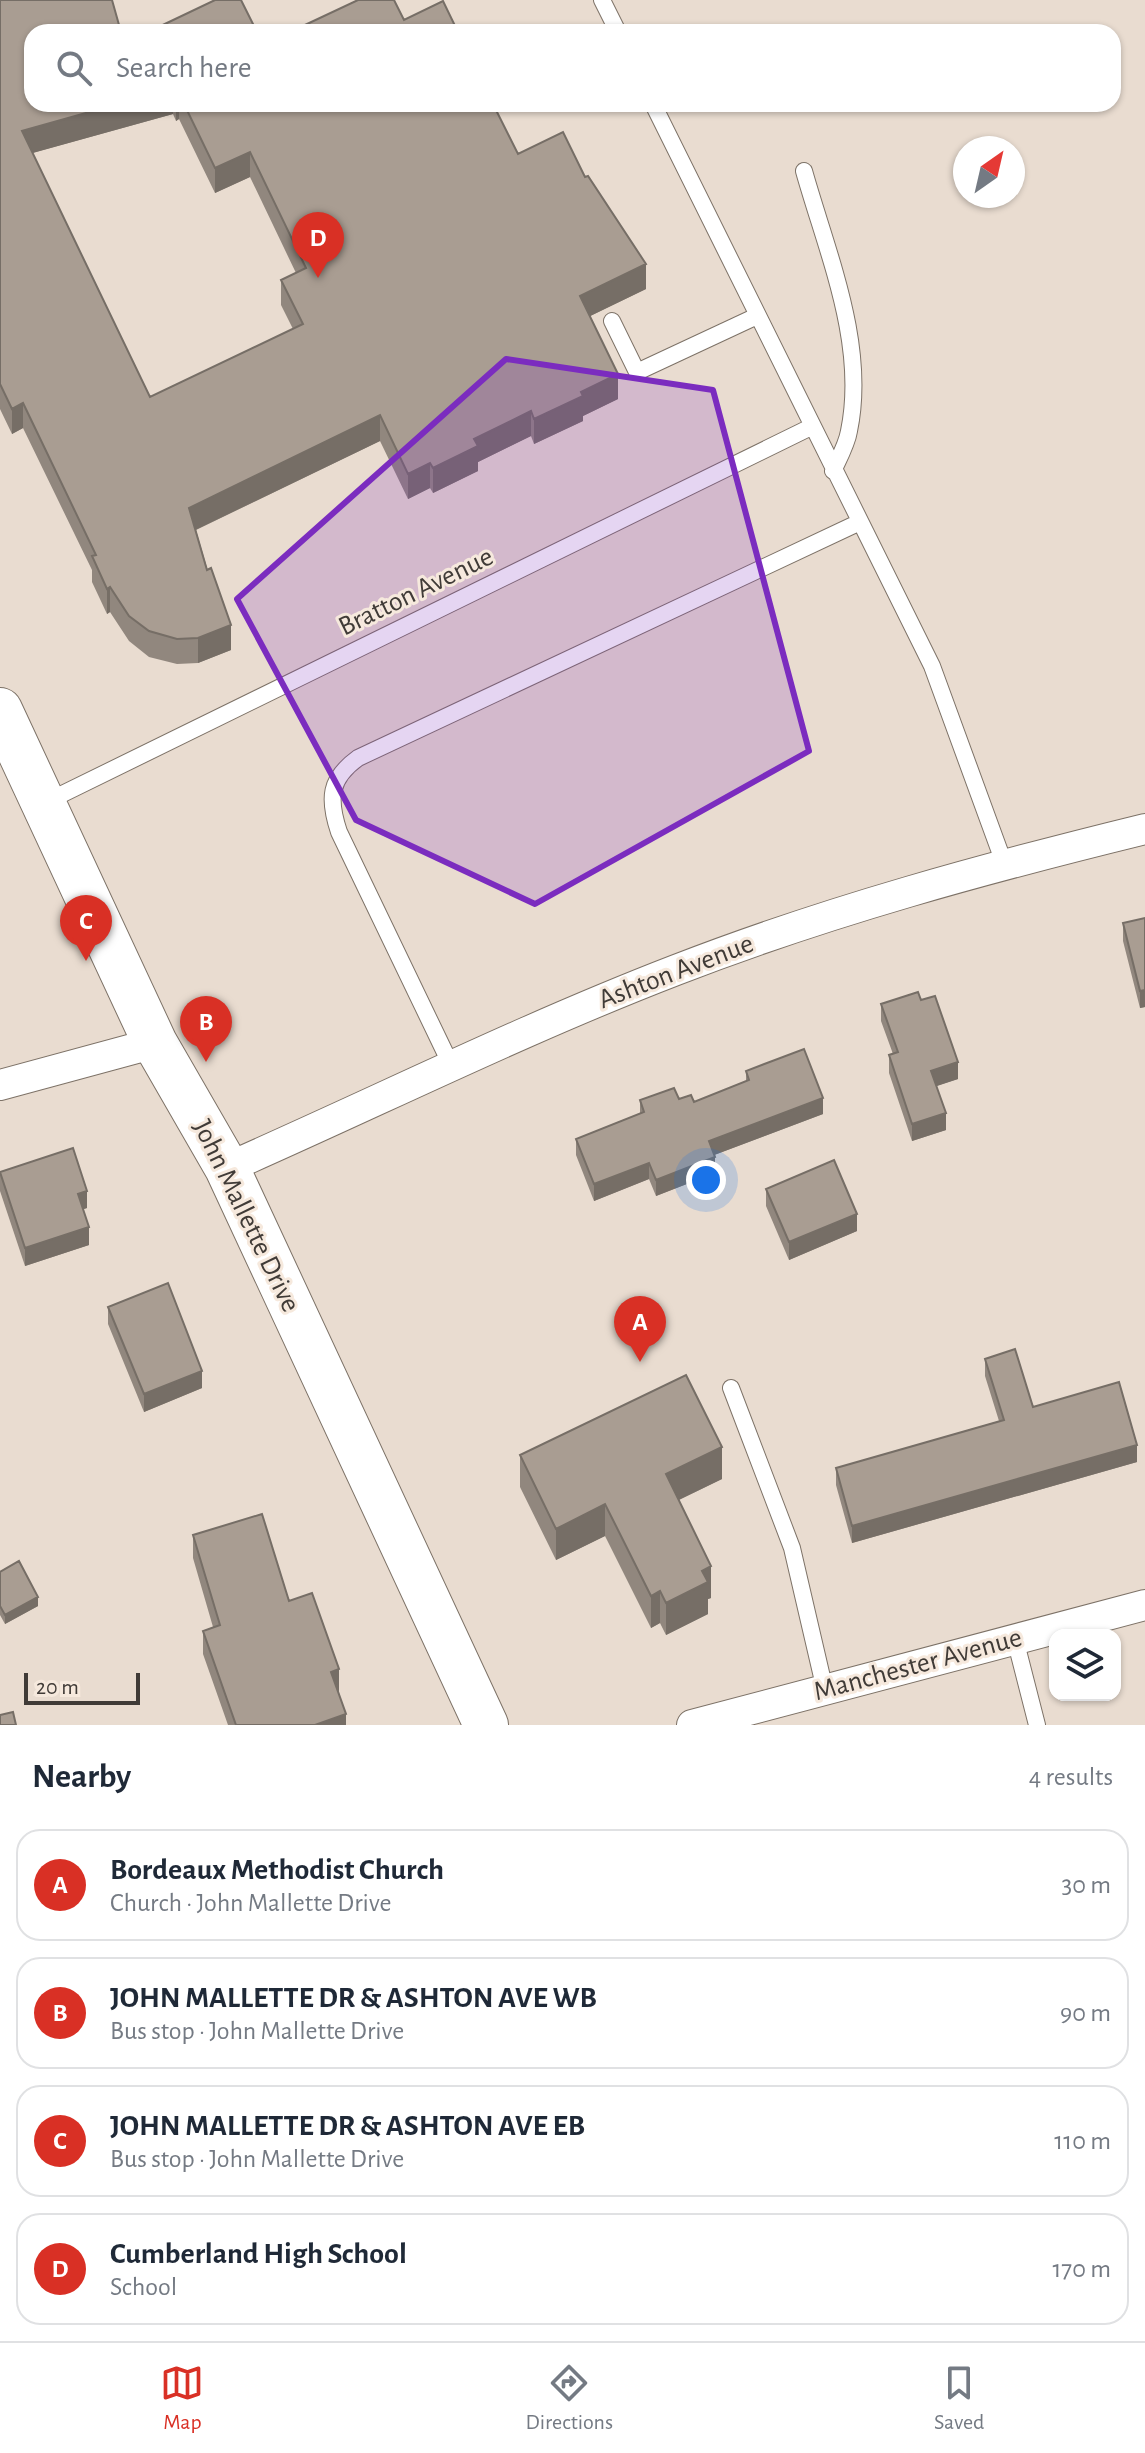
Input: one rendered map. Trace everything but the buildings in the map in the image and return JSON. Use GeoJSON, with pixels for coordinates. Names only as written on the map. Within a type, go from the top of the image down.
{"type":"FeatureCollection","features":[{"type":"Feature","properties":{"kind":"street","name":"John Mallette Drive"},"geometry":{"type":"LineString","coordinates":[[0,710],[155,1043],[227,1168],[453,1661],[486,1725]]}},
{"type":"Feature","properties":{"kind":"street","name":"Ashton Avenue"},"geometry":{"type":"LineString","coordinates":[[227,1168],[451,1065],[627,990],[748,944],[1004,863],[1145,829]]}},
{"type":"Feature","properties":{"kind":"street"},"geometry":{"type":"LineString","coordinates":[[0,1085],[155,1043]]}},
{"type":"Feature","properties":{"kind":"street","name":"Manchester Avenue"},"geometry":{"type":"LineString","coordinates":[[692,1725],[1145,1605]]}},
{"type":"Feature","properties":{"kind":"lane"},"geometry":{"type":"LineString","coordinates":[[602,0],[614,24]]}},
{"type":"Feature","properties":{"kind":"lane"},"geometry":{"type":"LineString","coordinates":[[657,112],[932,666],[1004,863]]}},
{"type":"Feature","properties":{"kind":"lane"},"geometry":{"type":"LineString","coordinates":[[804,171],[845,316],[853,371],[854,402],[849,434],[833,471]]}},
{"type":"Feature","properties":{"kind":"lane"},"geometry":{"type":"LineString","coordinates":[[612,321],[637,372],[757,316]]}},
{"type":"Feature","properties":{"kind":"lane","name":"Bratton Avenue"},"geometry":{"type":"LineString","coordinates":[[44,803],[811,427]]}},
{"type":"Feature","properties":{"kind":"lane"},"geometry":{"type":"LineString","coordinates":[[451,1065],[339,832],[331,797],[334,782],[343,769],[358,758],[860,522]]}},
{"type":"Feature","properties":{"kind":"lane"},"geometry":{"type":"LineString","coordinates":[[731,1388],[792,1548],[825,1690]]}},
{"type":"Feature","properties":{"kind":"lane"},"geometry":{"type":"LineString","coordinates":[[1015,1639],[1037,1725]]}},
{"type":"Feature","properties":{"kind":"highlighted area"},"geometry":{"type":"Polygon","coordinates":[[[506,359],[713,390],[809,751],[535,904],[356,820],[237,599],[506,359]]]}},
{"type":"Feature","properties":{"kind":"place","name":"Cumberland High School"},"geometry":{"type":"Point","coordinates":[318,278]}},
{"type":"Feature","properties":{"kind":"place","name":"JOHN MALLETTE DR & ASHTON AVE EB"},"geometry":{"type":"Point","coordinates":[86,961]}},
{"type":"Feature","properties":{"kind":"place","name":"JOHN MALLETTE DR & ASHTON AVE WB"},"geometry":{"type":"Point","coordinates":[206,1062]}},
{"type":"Feature","properties":{"kind":"place","name":"Bordeaux Methodist Church"},"geometry":{"type":"Point","coordinates":[640,1362]}}]}
